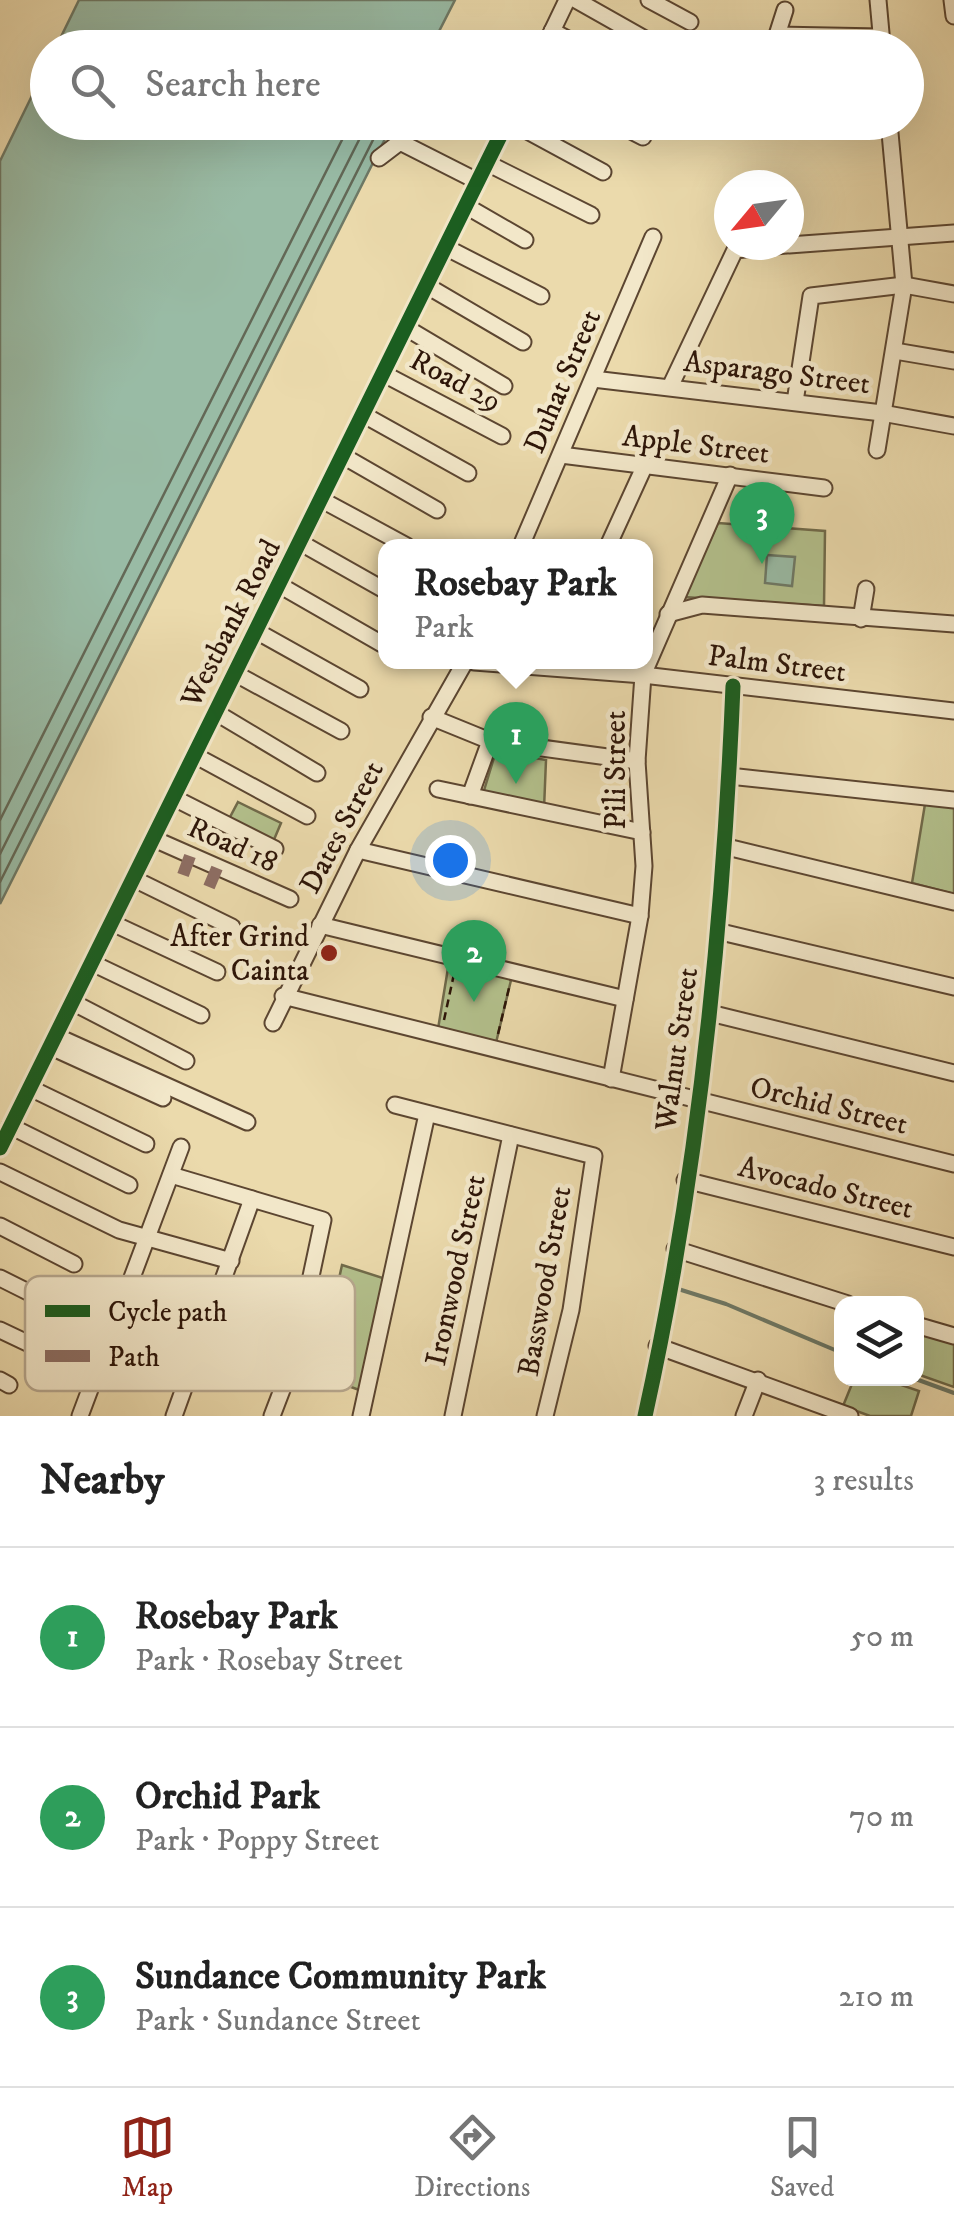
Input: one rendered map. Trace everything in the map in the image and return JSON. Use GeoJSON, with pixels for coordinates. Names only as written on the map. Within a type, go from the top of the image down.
{"type":"FeatureCollection","features":[{"type":"Feature","properties":{"kind":"street"},"geometry":{"type":"LineString","coordinates":[[552,30],[567,0]]}},
{"type":"Feature","properties":{"kind":"street"},"geometry":{"type":"LineString","coordinates":[[576,0],[628,30]]}},
{"type":"Feature","properties":{"kind":"street"},"geometry":{"type":"LineString","coordinates":[[649,0],[690,22]]}},
{"type":"Feature","properties":{"kind":"street"},"geometry":{"type":"LineString","coordinates":[[878,0],[881,30]]}},
{"type":"Feature","properties":{"kind":"street"},"geometry":{"type":"LineString","coordinates":[[952,0],[954,16]]}},
{"type":"Feature","properties":{"kind":"street"},"geometry":{"type":"LineString","coordinates":[[778,30],[784,10]]}},
{"type":"Feature","properties":{"kind":"street","name":"Westbank Road"},"geometry":{"type":"LineString","coordinates":[[0,1148],[215,712],[242,677],[258,632],[499,140]]}},
{"type":"Feature","properties":{"kind":"street"},"geometry":{"type":"LineString","coordinates":[[543,140],[603,172]]}},
{"type":"Feature","properties":{"kind":"street"},"geometry":{"type":"LineString","coordinates":[[877,450],[904,285],[891,140]]}},
{"type":"Feature","properties":{"kind":"street"},"geometry":{"type":"LineString","coordinates":[[379,158],[388,147],[401,142],[478,181]]}},
{"type":"Feature","properties":{"kind":"street"},"geometry":{"type":"LineString","coordinates":[[486,162],[591,215]]}},
{"type":"Feature","properties":{"kind":"street"},"geometry":{"type":"LineString","coordinates":[[466,206],[524,240]]}},
{"type":"Feature","properties":{"kind":"street"},"geometry":{"type":"LineString","coordinates":[[804,244],[954,232]]}},
{"type":"Feature","properties":{"kind":"street","name":"Duhat Street"},"geometry":{"type":"LineString","coordinates":[[523,539],[652,237]]}},
{"type":"Feature","properties":{"kind":"street"},"geometry":{"type":"LineString","coordinates":[[447,248],[541,296]]}},
{"type":"Feature","properties":{"kind":"street"},"geometry":{"type":"LineString","coordinates":[[670,387],[730,260]]}},
{"type":"Feature","properties":{"kind":"street"},"geometry":{"type":"LineString","coordinates":[[795,402],[811,296],[904,285],[954,294]]}},
{"type":"Feature","properties":{"kind":"street"},"geometry":{"type":"LineString","coordinates":[[429,287],[523,342]]}},
{"type":"Feature","properties":{"kind":"street"},"geometry":{"type":"LineString","coordinates":[[408,330],[504,386]]}},
{"type":"Feature","properties":{"kind":"street"},"geometry":{"type":"LineString","coordinates":[[896,351],[954,361]]}},
{"type":"Feature","properties":{"kind":"street","name":"Road 29"},"geometry":{"type":"LineString","coordinates":[[384,374],[502,436]]}},
{"type":"Feature","properties":{"kind":"street","name":"Asparago Street"},"geometry":{"type":"LineString","coordinates":[[593,379],[882,413],[954,426]]}},
{"type":"Feature","properties":{"kind":"street"},"geometry":{"type":"LineString","coordinates":[[364,414],[468,473]]}},
{"type":"Feature","properties":{"kind":"street","name":"Apple Street"},"geometry":{"type":"LineString","coordinates":[[561,455],[824,488]]}},
{"type":"Feature","properties":{"kind":"street"},"geometry":{"type":"LineString","coordinates":[[343,456],[438,510]]}},
{"type":"Feature","properties":{"kind":"street"},"geometry":{"type":"LineString","coordinates":[[611,539],[645,464]]}},
{"type":"Feature","properties":{"kind":"street","name":"Pili Street"},"geometry":{"type":"LineString","coordinates":[[653,651],[730,475]]}},
{"type":"Feature","properties":{"kind":"street"},"geometry":{"type":"LineString","coordinates":[[322,500],[394,539]]}},
{"type":"Feature","properties":{"kind":"street"},"geometry":{"type":"LineString","coordinates":[[301,543],[378,587]]}},
{"type":"Feature","properties":{"kind":"street"},"geometry":{"type":"LineString","coordinates":[[281,586],[378,642]]}},
{"type":"Feature","properties":{"kind":"street"},"geometry":{"type":"LineString","coordinates":[[861,620],[866,589]]}},
{"type":"Feature","properties":{"kind":"street"},"geometry":{"type":"LineString","coordinates":[[678,591],[702,606]]}},
{"type":"Feature","properties":{"kind":"street"},"geometry":{"type":"LineString","coordinates":[[668,614],[702,606],[954,624]]}},
{"type":"Feature","properties":{"kind":"street"},"geometry":{"type":"LineString","coordinates":[[258,632],[360,689]]}},
{"type":"Feature","properties":{"kind":"street","name":"Dates Street"},"geometry":{"type":"LineString","coordinates":[[273,1023],[358,850],[461,669]]}},
{"type":"Feature","properties":{"kind":"street","name":"Palm Street"},"geometry":{"type":"LineString","coordinates":[[590,669],[954,711]]}},
{"type":"Feature","properties":{"kind":"street","name":"Pili Street"},"geometry":{"type":"LineString","coordinates":[[611,1080],[640,916],[642,832],[637,761],[645,669]]}},
{"type":"Feature","properties":{"kind":"street"},"geometry":{"type":"LineString","coordinates":[[242,677],[341,730]]}},
{"type":"Feature","properties":{"kind":"street","name":"Walnut Street"},"geometry":{"type":"LineString","coordinates":[[645,1416],[686,1180],[721,932],[733,686]]}},
{"type":"Feature","properties":{"kind":"street"},"geometry":{"type":"LineString","coordinates":[[215,712],[318,774]]}},
{"type":"Feature","properties":{"kind":"street"},"geometry":{"type":"LineString","coordinates":[[431,717],[490,741],[637,761]]}},
{"type":"Feature","properties":{"kind":"street"},"geometry":{"type":"LineString","coordinates":[[470,796],[490,741]]}},
{"type":"Feature","properties":{"kind":"street"},"geometry":{"type":"LineString","coordinates":[[196,756],[307,816]]}},
{"type":"Feature","properties":{"kind":"street"},"geometry":{"type":"LineString","coordinates":[[729,776],[954,800]]}},
{"type":"Feature","properties":{"kind":"street"},"geometry":{"type":"LineString","coordinates":[[438,789],[642,832]]}},
{"type":"Feature","properties":{"kind":"street"},"geometry":{"type":"LineString","coordinates":[[174,798],[275,849]]}},
{"type":"Feature","properties":{"kind":"street","name":"Road 18"},"geometry":{"type":"LineString","coordinates":[[154,840],[290,899]]}},
{"type":"Feature","properties":{"kind":"street"},"geometry":{"type":"LineString","coordinates":[[727,847],[954,902]]}},
{"type":"Feature","properties":{"kind":"street"},"geometry":{"type":"LineString","coordinates":[[358,850],[640,916]]}},
{"type":"Feature","properties":{"kind":"street"},"geometry":{"type":"LineString","coordinates":[[134,879],[232,928]]}},
{"type":"Feature","properties":{"kind":"street"},"geometry":{"type":"LineString","coordinates":[[112,923],[218,972]]}},
{"type":"Feature","properties":{"kind":"street"},"geometry":{"type":"LineString","coordinates":[[320,925],[625,999]]}},
{"type":"Feature","properties":{"kind":"street"},"geometry":{"type":"LineString","coordinates":[[721,932],[954,987]]}},
{"type":"Feature","properties":{"kind":"street"},"geometry":{"type":"LineString","coordinates":[[92,963],[201,1016]]}},
{"type":"Feature","properties":{"kind":"street","name":"Orchid Street"},"geometry":{"type":"LineString","coordinates":[[283,996],[954,1164]]}},
{"type":"Feature","properties":{"kind":"street"},"geometry":{"type":"LineString","coordinates":[[72,1002],[186,1061]]}},
{"type":"Feature","properties":{"kind":"street"},"geometry":{"type":"LineString","coordinates":[[710,1012],[954,1073]]}},
{"type":"Feature","properties":{"kind":"street"},"geometry":{"type":"LineString","coordinates":[[54,1042],[162,1098]]}},
{"type":"Feature","properties":{"kind":"street"},"geometry":{"type":"LineString","coordinates":[[54,1042],[247,1122]]}},
{"type":"Feature","properties":{"kind":"street"},"geometry":{"type":"LineString","coordinates":[[30,1088],[146,1144]]}},
{"type":"Feature","properties":{"kind":"street"},"geometry":{"type":"LineString","coordinates":[[395,1105],[510,1134]]}},
{"type":"Feature","properties":{"kind":"street"},"geometry":{"type":"LineString","coordinates":[[360,1416],[427,1114]]}},
{"type":"Feature","properties":{"kind":"street"},"geometry":{"type":"LineString","coordinates":[[10,1126],[129,1184]]}},
{"type":"Feature","properties":{"kind":"street","name":"Basswood Street"},"geometry":{"type":"LineString","coordinates":[[510,1134],[594,1156],[571,1310],[546,1416]]}},
{"type":"Feature","properties":{"kind":"street","name":"Ironwood Street"},"geometry":{"type":"LineString","coordinates":[[453,1416],[510,1134]]}},
{"type":"Feature","properties":{"kind":"street"},"geometry":{"type":"LineString","coordinates":[[133,1276],[181,1148]]}},
{"type":"Feature","properties":{"kind":"street"},"geometry":{"type":"LineString","coordinates":[[3,1174],[119,1230],[231,1261]]}},
{"type":"Feature","properties":{"kind":"street"},"geometry":{"type":"LineString","coordinates":[[171,1175],[323,1220],[311,1276]]}},
{"type":"Feature","properties":{"kind":"street","name":"Avocado Street"},"geometry":{"type":"LineString","coordinates":[[686,1180],[954,1247]]}},
{"type":"Feature","properties":{"kind":"street"},"geometry":{"type":"LineString","coordinates":[[225,1276],[252,1199]]}},
{"type":"Feature","properties":{"kind":"street"},"geometry":{"type":"LineString","coordinates":[[0,1226],[74,1264]]}},
{"type":"Feature","properties":{"kind":"street"},"geometry":{"type":"LineString","coordinates":[[674,1249],[834,1300]]}},
{"type":"Feature","properties":{"kind":"street"},"geometry":{"type":"LineString","coordinates":[[0,1278],[25,1290]]}},
{"type":"Feature","properties":{"kind":"street"},"geometry":{"type":"LineString","coordinates":[[924,1327],[954,1336]]}},
{"type":"Feature","properties":{"kind":"street"},"geometry":{"type":"LineString","coordinates":[[0,1330],[25,1342]]}},
{"type":"Feature","properties":{"kind":"street"},"geometry":{"type":"LineString","coordinates":[[657,1346],[758,1380],[841,1414]]}},
{"type":"Feature","properties":{"kind":"street"},"geometry":{"type":"LineString","coordinates":[[744,1416],[758,1380]]}},
{"type":"Feature","properties":{"kind":"street"},"geometry":{"type":"LineString","coordinates":[[80,1416],[90,1391]]}},
{"type":"Feature","properties":{"kind":"street"},"geometry":{"type":"LineString","coordinates":[[174,1416],[183,1391]]}},
{"type":"Feature","properties":{"kind":"street"},"geometry":{"type":"LineString","coordinates":[[272,1416],[282,1391]]}},
{"type":"Feature","properties":{"kind":"path"},"geometry":{"type":"LineString","coordinates":[[441,1036],[458,958]]}},
{"type":"Feature","properties":{"kind":"path"},"geometry":{"type":"LineString","coordinates":[[494,1050],[513,972]]}},
{"type":"Feature","properties":{"kind":"shaded area"},"geometry":{"type":"Polygon","coordinates":[[[718,523],[825,531],[824,606],[684,597],[718,523]]]}},
{"type":"Feature","properties":{"kind":"shaded area"},"geometry":{"type":"Polygon","coordinates":[[[496,751],[546,760],[544,809],[482,797],[496,751]]]}},
{"type":"Feature","properties":{"kind":"shaded area"},"geometry":{"type":"Polygon","coordinates":[[[238,802],[281,823],[273,842],[229,819],[238,802]]]}},
{"type":"Feature","properties":{"kind":"shaded area"},"geometry":{"type":"Polygon","coordinates":[[[925,804],[954,807],[954,894],[912,883],[925,804]]]}},
{"type":"Feature","properties":{"kind":"shaded area"},"geometry":{"type":"Polygon","coordinates":[[[449,962],[512,976],[495,1047],[438,1029],[449,962]]]}},
{"type":"Feature","properties":{"kind":"shaded area"},"geometry":{"type":"Polygon","coordinates":[[[342,1265],[386,1279],[362,1391],[355,1388],[355,1276],[340,1276],[342,1265]]]}},
{"type":"Feature","properties":{"kind":"shaded area"},"geometry":{"type":"Polygon","coordinates":[[[924,1332],[954,1341],[954,1387],[924,1376],[924,1332]]]}},
{"type":"Feature","properties":{"kind":"shaded area"},"geometry":{"type":"Polygon","coordinates":[[[851,1386],[904,1386],[919,1391],[911,1416],[870,1416],[843,1406],[851,1386]]]}},
{"type":"Feature","properties":{"kind":"water"},"geometry":{"type":"Polygon","coordinates":[[[79,0],[455,0],[440,30],[64,30],[79,0]]]}},
{"type":"Feature","properties":{"kind":"water"},"geometry":{"type":"Polygon","coordinates":[[[30,100],[30,140],[384,140],[0,904],[0,161],[30,100]]]}},
{"type":"Feature","properties":{"kind":"water"},"geometry":{"type":"Polygon","coordinates":[[[767,555],[795,557],[792,586],[765,583],[767,555]]]}},
{"type":"Feature","properties":{"kind":"waterway"},"geometry":{"type":"LineString","coordinates":[[675,1288],[726,1304],[834,1350]]}},
{"type":"Feature","properties":{"kind":"waterway"},"geometry":{"type":"LineString","coordinates":[[924,1382],[954,1393]]}},
{"type":"Feature","properties":{"kind":"marked path"},"geometry":{"type":"LineString","coordinates":[[183,875],[190,856]]}},
{"type":"Feature","properties":{"kind":"marked path"},"geometry":{"type":"LineString","coordinates":[[209,887],[217,868]]}},
{"type":"Feature","properties":{"kind":"cycle path"},"geometry":{"type":"LineString","coordinates":[[0,1148],[498,140]]}},
{"type":"Feature","properties":{"kind":"cycle path"},"geometry":{"type":"LineString","coordinates":[[645,1416],[680,1236],[705,1053],[715,962],[733,686]]}},
{"type":"Feature","properties":{"kind":"place","name":"Sundance Community Park"},"geometry":{"type":"Point","coordinates":[762,564]}},
{"type":"Feature","properties":{"kind":"place","name":"Rosebay Park"},"geometry":{"type":"Point","coordinates":[516,784]}},
{"type":"Feature","properties":{"kind":"place","name":"After Grind Cainta"},"geometry":{"type":"Point","coordinates":[329,953]}},
{"type":"Feature","properties":{"kind":"place","name":"Orchid Park"},"geometry":{"type":"Point","coordinates":[474,1002]}}]}
